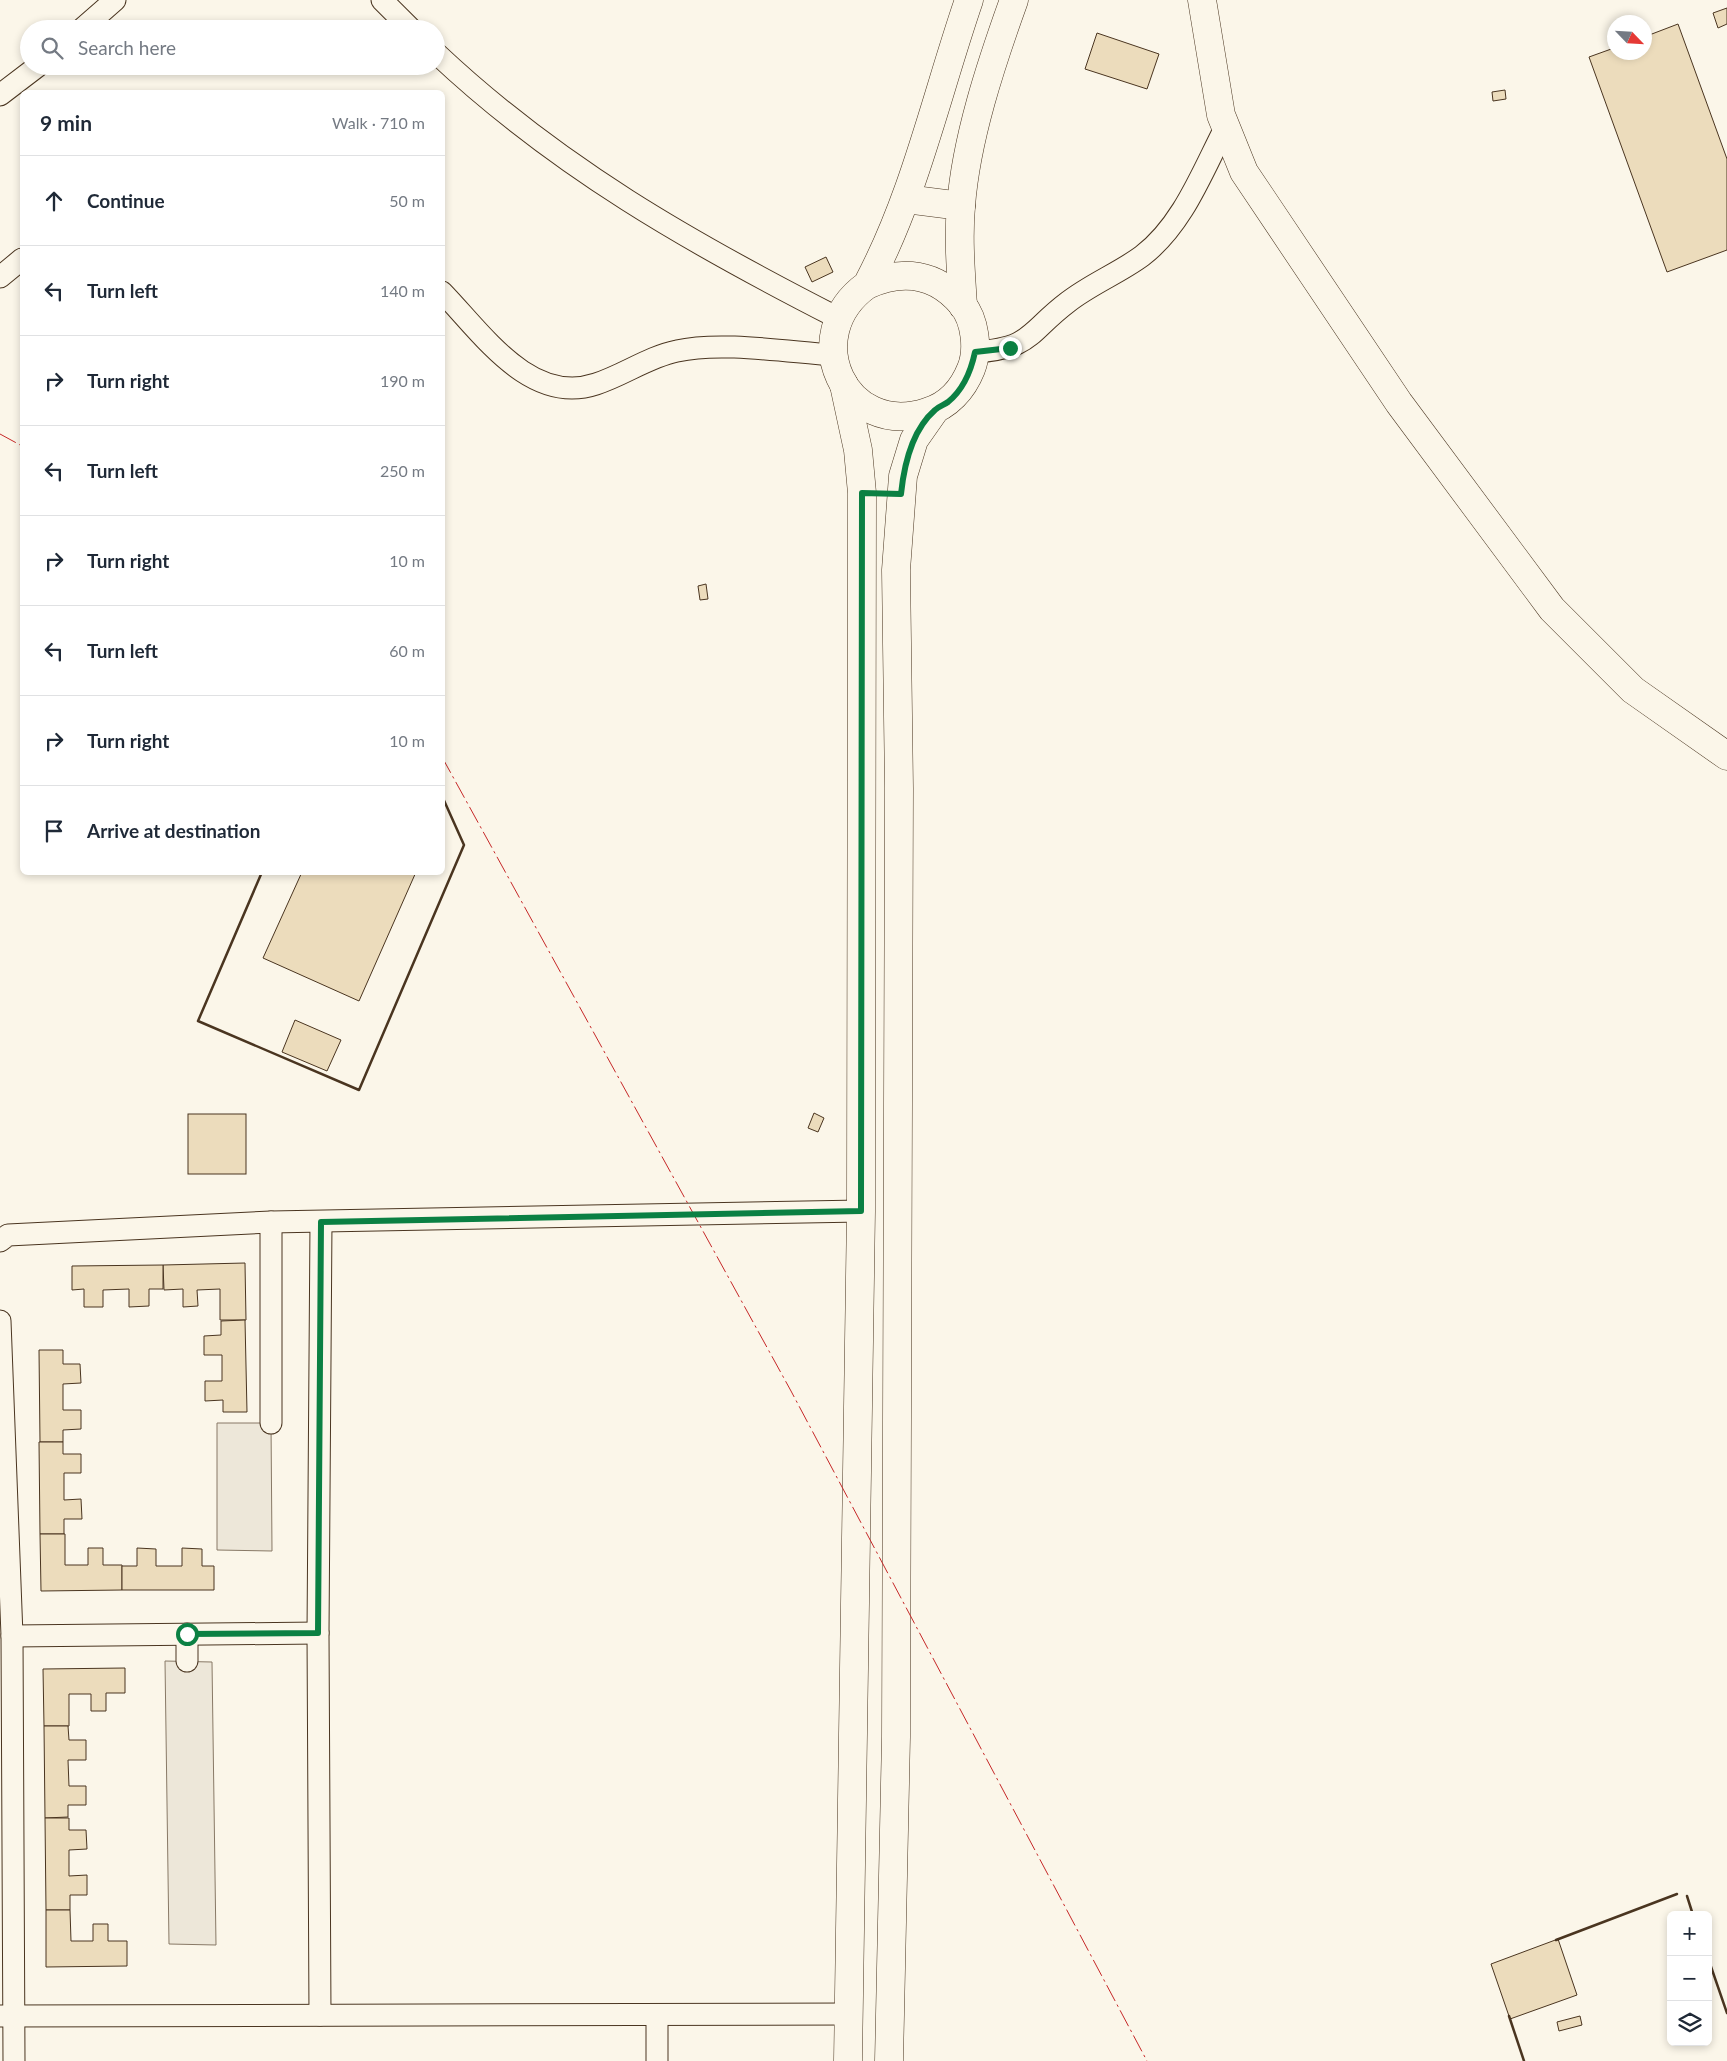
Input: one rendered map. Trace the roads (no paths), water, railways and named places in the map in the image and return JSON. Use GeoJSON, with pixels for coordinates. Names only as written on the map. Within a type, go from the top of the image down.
{"type":"FeatureCollection","features":[{"type":"Feature","properties":{"kind":"main road"},"geometry":{"type":"LineString","coordinates":[[848,2061],[861,1211],[862,493],[858,450],[844,385],[833,355],[833,336],[838,318],[850,299],[867,284],[888,242],[906,199],[969,0]]}},
{"type":"Feature","properties":{"kind":"main road"},"geometry":{"type":"LineString","coordinates":[[963,306],[961,206],[966,165],[982,101],[1014,0]]}},
{"type":"Feature","properties":{"kind":"main road"},"geometry":{"type":"LineString","coordinates":[[1202,0],[1221,115],[1244,172],[1399,403],[1552,609],[1633,690],[1727,756]]}},
{"type":"Feature","properties":{"kind":"main road"},"geometry":{"type":"LineString","coordinates":[[906,199],[961,206]]}},
{"type":"Feature","properties":{"kind":"main road"},"geometry":{"type":"LineString","coordinates":[[867,284],[892,276],[919,276],[944,287],[963,306],[971,320],[975,352],[972,366],[958,392],[935,410],[924,424],[907,458],[901,494],[896,570],[899,798],[896,1737],[890,2061]]}},
{"type":"Feature","properties":{"kind":"main road"},"geometry":{"type":"LineString","coordinates":[[844,385],[857,400],[882,413],[895,417],[915,416],[935,410]]}},
{"type":"Feature","properties":{"kind":"main road"},"geometry":{"type":"LineString","coordinates":[[862,493],[901,494]]}},
{"type":"Feature","properties":{"kind":"street"},"geometry":{"type":"LineString","coordinates":[[92,20],[115,0]]}},
{"type":"Feature","properties":{"kind":"street"},"geometry":{"type":"LineString","coordinates":[[381,1],[401,20]]}},
{"type":"Feature","properties":{"kind":"street"},"geometry":{"type":"LineString","coordinates":[[445,61],[508,115],[597,181],[691,241],[838,318]]}},
{"type":"Feature","properties":{"kind":"street"},"geometry":{"type":"LineString","coordinates":[[0,95],[26,75]]}},
{"type":"Feature","properties":{"kind":"street"},"geometry":{"type":"LineString","coordinates":[[975,352],[1000,350],[1028,339],[1074,298],[1142,256],[1173,223],[1186,203],[1226,126]]}},
{"type":"Feature","properties":{"kind":"street"},"geometry":{"type":"LineString","coordinates":[[0,277],[20,261]]}},
{"type":"Feature","properties":{"kind":"street"},"geometry":{"type":"LineString","coordinates":[[445,295],[526,376],[560,388],[578,388],[595,384],[661,355],[694,348],[833,355]]}},
{"type":"Feature","properties":{"kind":"street"},"geometry":{"type":"LineString","coordinates":[[0,1241],[8,1235],[271,1222],[861,1211]]}},
{"type":"Feature","properties":{"kind":"street"},"geometry":{"type":"LineString","coordinates":[[271,1222],[271,1423]]}},
{"type":"Feature","properties":{"kind":"street"},"geometry":{"type":"LineString","coordinates":[[320,2015],[318,1633],[321,1222]]}},
{"type":"Feature","properties":{"kind":"street"},"geometry":{"type":"LineString","coordinates":[[0,1321],[12,1636],[7,2016],[14,2061]]}},
{"type":"Feature","properties":{"kind":"street"},"geometry":{"type":"LineString","coordinates":[[12,1636],[318,1633]]}},
{"type":"Feature","properties":{"kind":"street"},"geometry":{"type":"LineString","coordinates":[[187,1634],[187,1661]]}},
{"type":"Feature","properties":{"kind":"street"},"geometry":{"type":"LineString","coordinates":[[7,2016],[850,2014]]}},
{"type":"Feature","properties":{"kind":"street"},"geometry":{"type":"LineString","coordinates":[[657,2015],[657,2061]]}}]}
